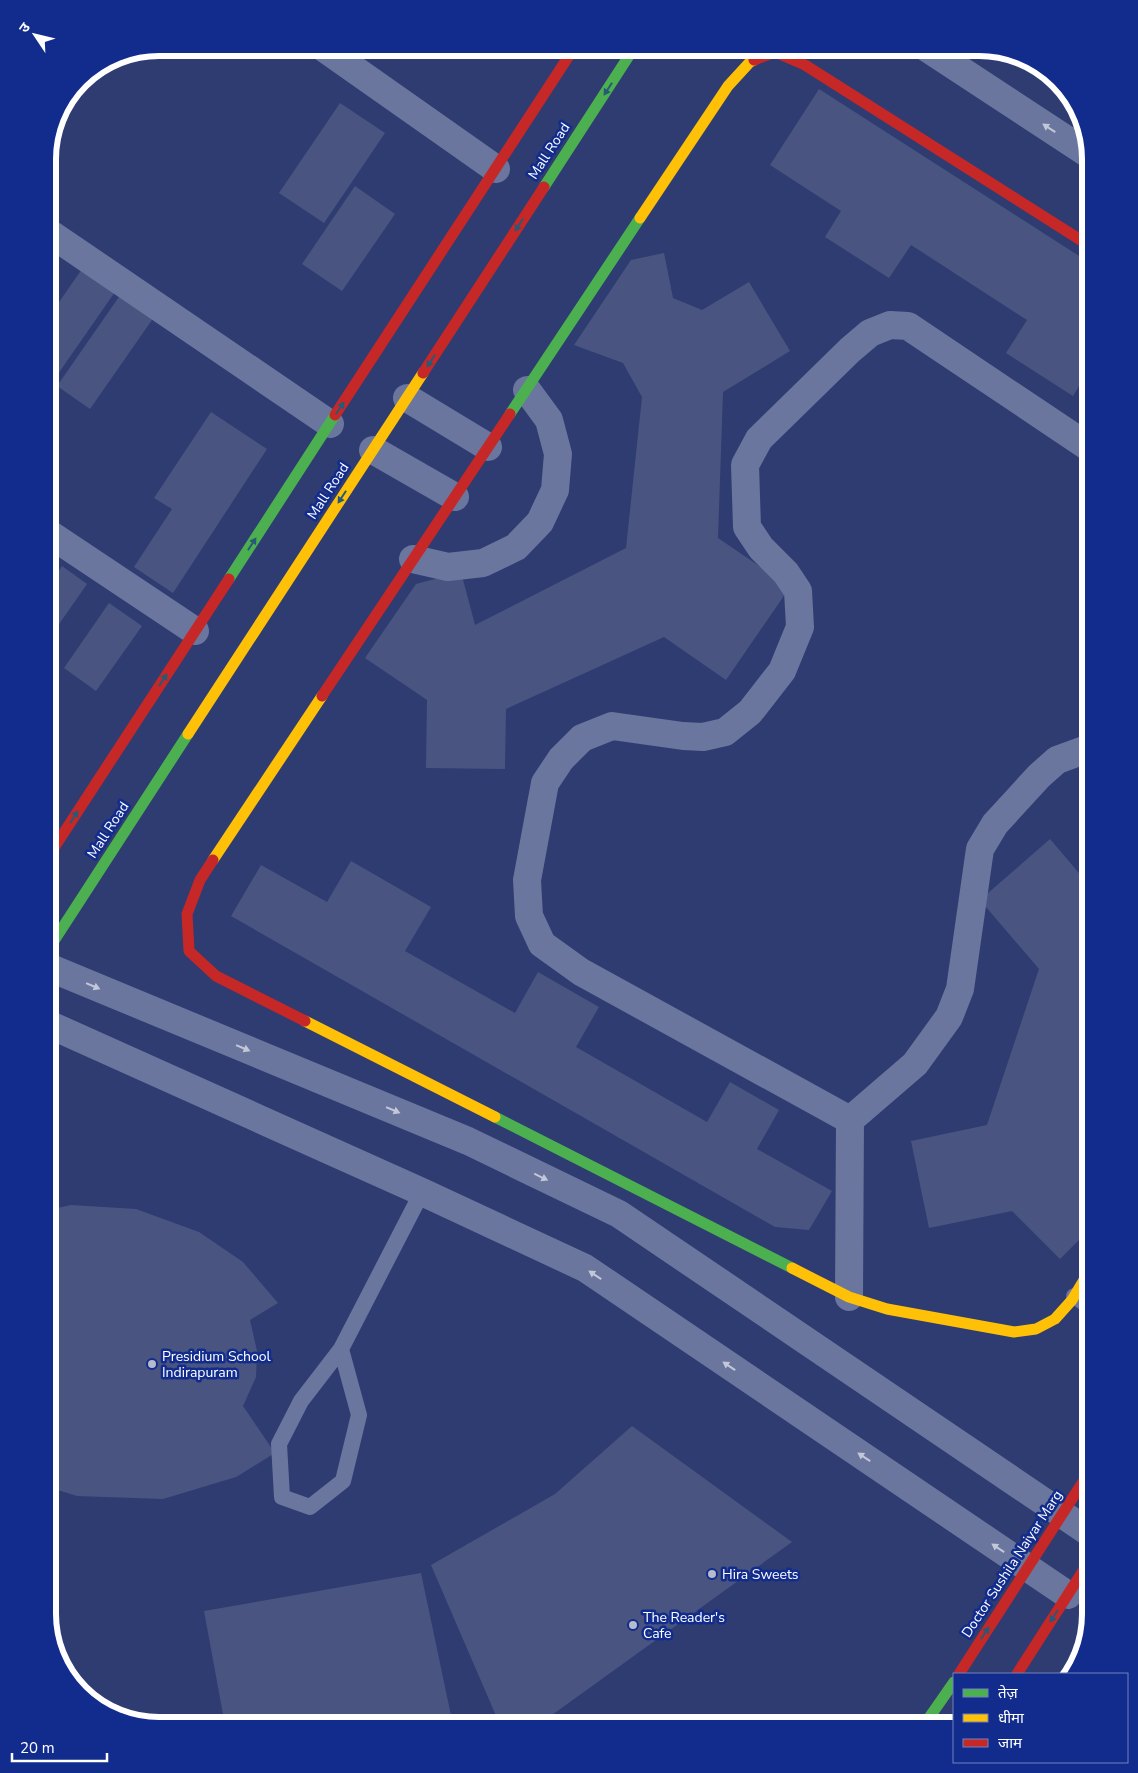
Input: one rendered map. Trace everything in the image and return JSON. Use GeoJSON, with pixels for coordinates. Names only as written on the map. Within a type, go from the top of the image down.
{"type":"FeatureCollection","features":[{"type":"Feature","properties":{"kind":"street"},"geometry":{"type":"LineString","coordinates":[[335,56],[496,168]]}},
{"type":"Feature","properties":{"kind":"street"},"geometry":{"type":"LineString","coordinates":[[56,836],[195,632],[569,56]]}},
{"type":"Feature","properties":{"kind":"street","name":"Mall Road"},"geometry":{"type":"LineString","coordinates":[[56,938],[629,56]]}},
{"type":"Feature","properties":{"kind":"street"},"geometry":{"type":"LineString","coordinates":[[765,56],[750,62],[728,86],[200,880],[187,914],[189,951],[216,976],[849,1297],[887,1309],[1014,1332],[1036,1329],[1055,1319],[1082,1283]]}},
{"type":"Feature","properties":{"kind":"street"},"geometry":{"type":"LineString","coordinates":[[784,56],[805,65],[1082,241]]}},
{"type":"Feature","properties":{"kind":"street"},"geometry":{"type":"LineString","coordinates":[[939,56],[1081,149]]}},
{"type":"Feature","properties":{"kind":"street"},"geometry":{"type":"LineString","coordinates":[[56,237],[330,424]]}},
{"type":"Feature","properties":{"kind":"street"},"geometry":{"type":"LineString","coordinates":[[850,1120],[581,972],[542,944],[529,916],[527,880],[546,783],[561,758],[582,738],[612,726],[683,736],[704,737],[725,732],[750,712],[782,671],[800,627],[798,591],[786,573],[762,548],[747,527],[745,465],[759,439],[850,350],[870,333],[890,325],[908,326],[1082,443]]}},
{"type":"Feature","properties":{"kind":"street"},"geometry":{"type":"LineString","coordinates":[[414,559],[448,567],[483,563],[516,548],[540,522],[555,490],[558,454],[549,420],[527,390]]}},
{"type":"Feature","properties":{"kind":"street"},"geometry":{"type":"LineString","coordinates":[[407,398],[488,447]]}},
{"type":"Feature","properties":{"kind":"street"},"geometry":{"type":"LineString","coordinates":[[373,450],[455,497]]}},
{"type":"Feature","properties":{"kind":"street"},"geometry":{"type":"LineString","coordinates":[[56,538],[195,632]]}},
{"type":"Feature","properties":{"kind":"street"},"geometry":{"type":"LineString","coordinates":[[849,1297],[850,1120],[915,1064],[949,1016],[960,989],[980,849],[995,824],[1039,776],[1057,760],[1082,751]]}},
{"type":"Feature","properties":{"kind":"street"},"geometry":{"type":"LineString","coordinates":[[56,970],[468,1142],[619,1214],[1082,1528]]}},
{"type":"Feature","properties":{"kind":"street"},"geometry":{"type":"LineString","coordinates":[[56,1028],[422,1192],[585,1268],[1068,1595]]}},
{"type":"Feature","properties":{"kind":"street","name":"Doctor Sushila Naiyar Marg"},"geometry":{"type":"LineString","coordinates":[[960,1673],[1082,1483]]}},
{"type":"Feature","properties":{"kind":"street"},"geometry":{"type":"LineString","coordinates":[[1018,1673],[1082,1573]]}},
{"type":"Feature","properties":{"kind":"street"},"geometry":{"type":"LineString","coordinates":[[930,1717],[953,1683]]}},
{"type":"Feature","properties":{"kind":"lane"},"geometry":{"type":"LineString","coordinates":[[341,1348],[359,1415],[343,1481],[310,1507],[282,1497],[279,1444],[301,1401],[341,1348],[422,1192]]}},
{"type":"Feature","properties":{"kind":"lane"},"geometry":{"type":"LineString","coordinates":[[1074,1296],[1082,1302]]}},
{"type":"Feature","properties":{"kind":"building"},"geometry":{"type":"Polygon","coordinates":[[[819,89],[1082,258],[1082,381],[1073,396],[1006,353],[1027,320],[911,245],[889,278],[825,237],[841,211],[770,165],[819,89]]]}},
{"type":"Feature","properties":{"kind":"building"},"geometry":{"type":"Polygon","coordinates":[[[340,103],[385,133],[324,223],[279,193],[340,103]]]}},
{"type":"Feature","properties":{"kind":"building"},"geometry":{"type":"Polygon","coordinates":[[[355,186],[395,214],[342,291],[302,264],[355,186]]]}},
{"type":"Feature","properties":{"kind":"building"},"geometry":{"type":"Polygon","coordinates":[[[664,253],[673,298],[702,310],[749,282],[790,351],[723,392],[718,538],[790,587],[726,680],[664,637],[506,709],[505,769],[426,768],[427,700],[365,658],[416,584],[461,572],[475,625],[626,548],[642,397],[623,363],[574,345],[631,260],[664,253]]]}},
{"type":"Feature","properties":{"kind":"building"},"geometry":{"type":"Polygon","coordinates":[[[82,269],[115,292],[56,377],[56,306],[82,269]]]}},
{"type":"Feature","properties":{"kind":"building"},"geometry":{"type":"Polygon","coordinates":[[[121,294],[154,317],[90,409],[57,386],[121,294]]]}},
{"type":"Feature","properties":{"kind":"building"},"geometry":{"type":"Polygon","coordinates":[[[211,412],[267,449],[173,593],[134,567],[172,509],[154,498],[211,412]]]}},
{"type":"Feature","properties":{"kind":"building"},"geometry":{"type":"Polygon","coordinates":[[[62,566],[87,584],[56,629],[56,575],[62,566]]]}},
{"type":"Feature","properties":{"kind":"building"},"geometry":{"type":"Polygon","coordinates":[[[109,603],[142,626],[96,691],[64,668],[109,603]]]}},
{"type":"Feature","properties":{"kind":"building"},"geometry":{"type":"Polygon","coordinates":[[[1050,839],[1082,877],[1082,1128],[1079,1136],[1082,1139],[1082,1237],[1060,1259],[1012,1211],[929,1228],[911,1141],[987,1125],[1039,969],[980,900],[1050,839]]]}},
{"type":"Feature","properties":{"kind":"building"},"geometry":{"type":"Polygon","coordinates":[[[351,861],[431,907],[405,951],[515,1013],[538,972],[599,1007],[576,1047],[707,1122],[730,1082],[779,1110],[757,1149],[832,1191],[809,1230],[775,1227],[231,916],[261,865],[327,902],[351,861]]]}},
{"type":"Feature","properties":{"kind":"building","name":"Presidium School Indirapuram"},"geometry":{"type":"Polygon","coordinates":[[[71,1205],[136,1209],[199,1232],[243,1262],[278,1303],[250,1320],[257,1351],[256,1377],[243,1406],[275,1453],[236,1477],[163,1499],[77,1496],[56,1489],[56,1208],[71,1205]]]}},
{"type":"Feature","properties":{"kind":"building"},"geometry":{"type":"Polygon","coordinates":[[[632,1426],[792,1542],[549,1717],[497,1717],[431,1565],[555,1494],[632,1426]]]}},
{"type":"Feature","properties":{"kind":"building"},"geometry":{"type":"Polygon","coordinates":[[[421,1573],[451,1717],[224,1717],[204,1611],[421,1573]]]}},
{"type":"Feature","properties":{"kind":"traffic: fast"},"geometry":{"type":"LineString","coordinates":[[544,187],[629,56]]}},
{"type":"Feature","properties":{"kind":"traffic: fast"},"geometry":{"type":"LineString","coordinates":[[510,414],[640,218]]}},
{"type":"Feature","properties":{"kind":"traffic: fast"},"geometry":{"type":"LineString","coordinates":[[229,579],[335,415]]}},
{"type":"Feature","properties":{"kind":"traffic: fast"},"geometry":{"type":"LineString","coordinates":[[56,938],[188,734]]}},
{"type":"Feature","properties":{"kind":"traffic: fast"},"geometry":{"type":"LineString","coordinates":[[495,1117],[792,1268]]}},
{"type":"Feature","properties":{"kind":"traffic: fast"},"geometry":{"type":"LineString","coordinates":[[930,1717],[953,1683]]}},
{"type":"Feature","properties":{"kind":"traffic: slow"},"geometry":{"type":"LineString","coordinates":[[640,218],[728,86],[754,60]]}},
{"type":"Feature","properties":{"kind":"traffic: slow"},"geometry":{"type":"LineString","coordinates":[[188,734],[423,373]]}},
{"type":"Feature","properties":{"kind":"traffic: slow"},"geometry":{"type":"LineString","coordinates":[[213,860],[322,696]]}},
{"type":"Feature","properties":{"kind":"traffic: slow"},"geometry":{"type":"LineString","coordinates":[[305,1021],[495,1117]]}},
{"type":"Feature","properties":{"kind":"traffic: slow"},"geometry":{"type":"LineString","coordinates":[[792,1268],[849,1297],[887,1309],[1014,1332],[1036,1329],[1055,1319],[1072,1300],[1082,1283]]}},
{"type":"Feature","properties":{"kind":"traffic: jam"},"geometry":{"type":"LineString","coordinates":[[335,415],[569,56]]}},
{"type":"Feature","properties":{"kind":"traffic: jam"},"geometry":{"type":"LineString","coordinates":[[754,60],[764,56]]}},
{"type":"Feature","properties":{"kind":"traffic: jam"},"geometry":{"type":"LineString","coordinates":[[784,56],[805,65],[1082,241]]}},
{"type":"Feature","properties":{"kind":"traffic: jam"},"geometry":{"type":"LineString","coordinates":[[423,373],[544,187]]}},
{"type":"Feature","properties":{"kind":"traffic: jam"},"geometry":{"type":"LineString","coordinates":[[322,696],[510,414]]}},
{"type":"Feature","properties":{"kind":"traffic: jam"},"geometry":{"type":"LineString","coordinates":[[56,845],[229,579]]}},
{"type":"Feature","properties":{"kind":"traffic: jam"},"geometry":{"type":"LineString","coordinates":[[213,860],[200,880],[187,914],[189,951],[216,976],[305,1021]]}},
{"type":"Feature","properties":{"kind":"traffic: jam"},"geometry":{"type":"LineString","coordinates":[[960,1673],[1082,1483]]}},
{"type":"Feature","properties":{"kind":"traffic: jam"},"geometry":{"type":"LineString","coordinates":[[1018,1673],[1082,1572]]}},
{"type":"Feature","properties":{"kind":"place","name":"Presidium School Indirapuram"},"geometry":{"type":"Point","coordinates":[152,1364]}},
{"type":"Feature","properties":{"kind":"place","name":"Hira Sweets"},"geometry":{"type":"Point","coordinates":[712,1574]}},
{"type":"Feature","properties":{"kind":"place","name":"The Reader's Cafe"},"geometry":{"type":"Point","coordinates":[633,1625]}}]}
